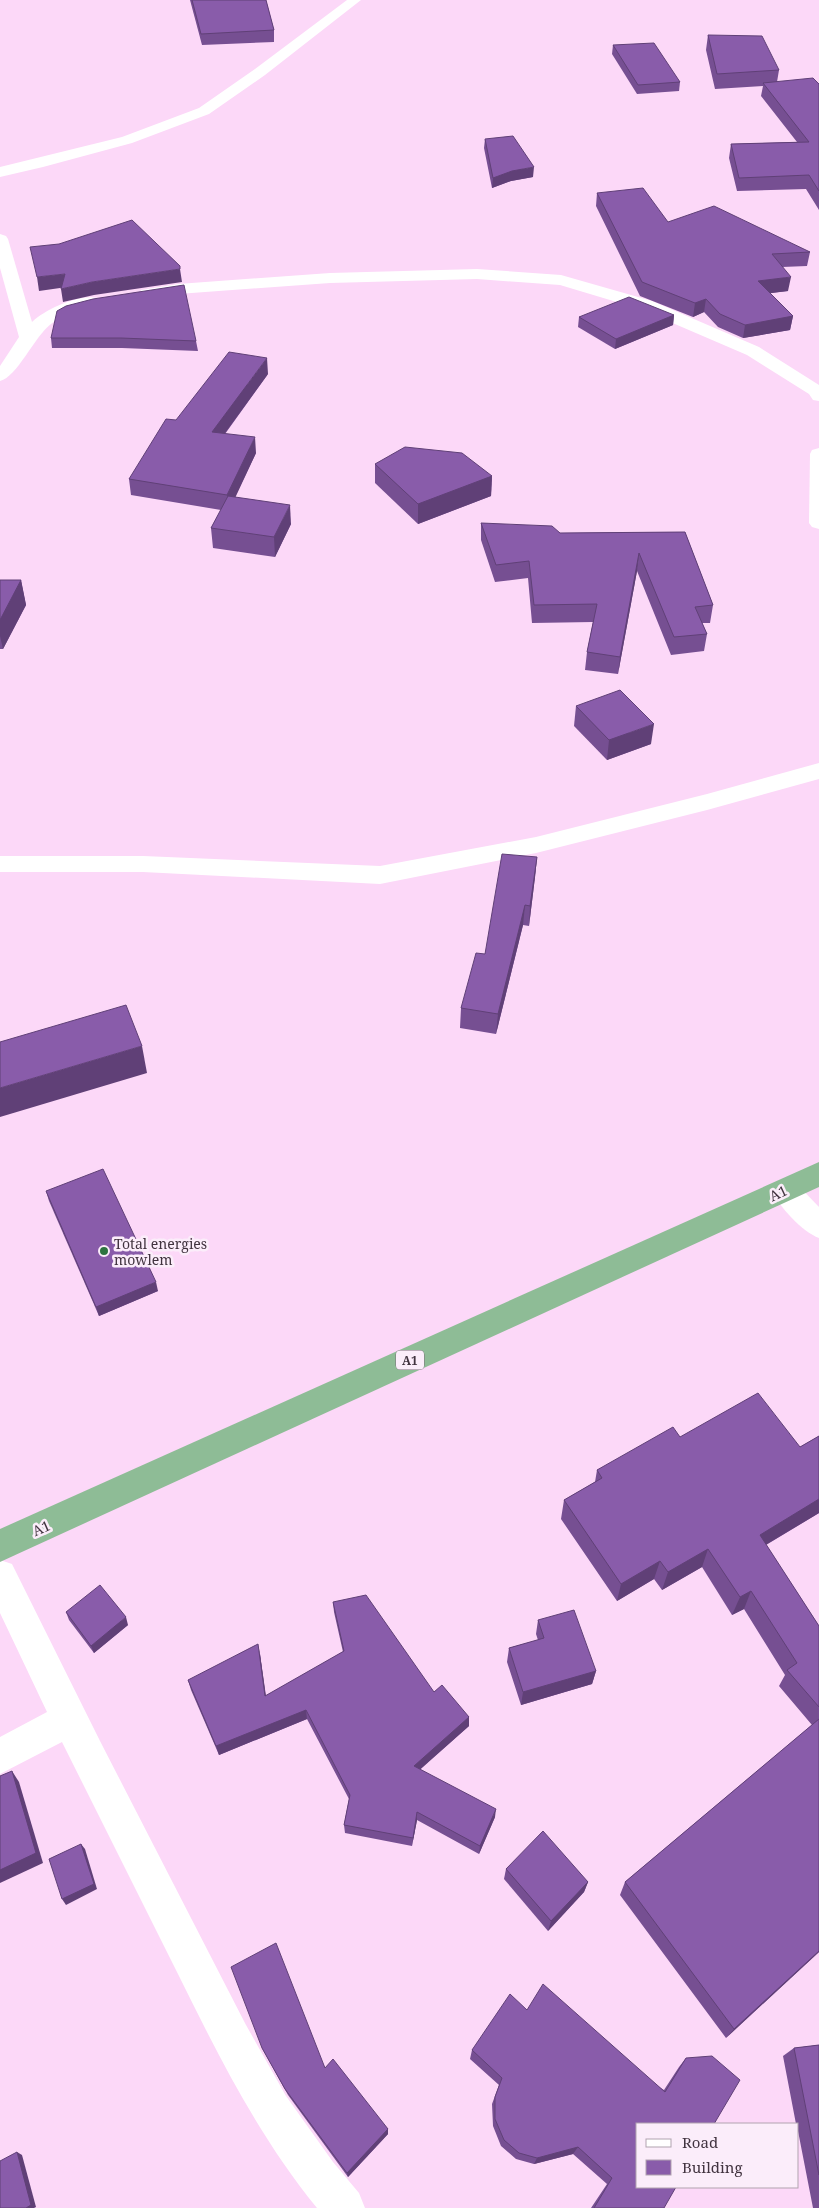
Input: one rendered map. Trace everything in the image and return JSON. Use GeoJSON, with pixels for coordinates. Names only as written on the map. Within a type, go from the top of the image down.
{"type":"FeatureCollection","features":[{"type":"Feature","properties":{"kind":"highway","name":"A1"},"geometry":{"type":"LineString","coordinates":[[0,1546],[819,1174]]}},
{"type":"Feature","properties":{"kind":"street"},"geometry":{"type":"LineString","coordinates":[[0,172],[38,164],[127,140],[204,111],[260,72],[355,0]]}},
{"type":"Feature","properties":{"kind":"street"},"geometry":{"type":"LineString","coordinates":[[0,239],[28,337]]}},
{"type":"Feature","properties":{"kind":"street"},"geometry":{"type":"LineString","coordinates":[[131,296],[178,289],[330,278],[477,274],[561,280],[646,305],[753,350],[816,391],[819,396]]}},
{"type":"Feature","properties":{"kind":"street"},"geometry":{"type":"LineString","coordinates":[[0,376],[5,372],[28,337],[43,321],[61,310],[113,299]]}},
{"type":"Feature","properties":{"kind":"street"},"geometry":{"type":"LineString","coordinates":[[819,455],[819,523]]}},
{"type":"Feature","properties":{"kind":"street"},"geometry":{"type":"LineString","coordinates":[[0,864],[143,864],[380,874],[536,845],[819,771]]}},
{"type":"Feature","properties":{"kind":"street"},"geometry":{"type":"LineString","coordinates":[[785,1190],[819,1226]]}},
{"type":"Feature","properties":{"kind":"street"},"geometry":{"type":"LineString","coordinates":[[0,1576],[68,1720],[256,2085],[319,2181],[344,2208]]}},
{"type":"Feature","properties":{"kind":"street"},"geometry":{"type":"LineString","coordinates":[[0,1756],[68,1720]]}},
{"type":"Feature","properties":{"kind":"building"},"geometry":{"type":"Polygon","coordinates":[[[192,0],[266,0],[274,30],[201,34],[192,0]]]}},
{"type":"Feature","properties":{"kind":"building"},"geometry":{"type":"Polygon","coordinates":[[[708,35],[762,36],[779,70],[717,74],[708,35]]]}},
{"type":"Feature","properties":{"kind":"building"},"geometry":{"type":"Polygon","coordinates":[[[654,43],[680,82],[638,85],[613,45],[654,43]]]}},
{"type":"Feature","properties":{"kind":"building"},"geometry":{"type":"Polygon","coordinates":[[[813,78],[819,84],[819,191],[809,175],[739,178],[731,144],[809,142],[763,83],[813,78]]]}},
{"type":"Feature","properties":{"kind":"building"},"geometry":{"type":"Polygon","coordinates":[[[513,136],[534,167],[512,171],[493,178],[485,139],[513,136]]]}},
{"type":"Feature","properties":{"kind":"building"},"geometry":{"type":"Polygon","coordinates":[[[643,188],[668,222],[714,206],[810,252],[772,254],[791,277],[758,281],[793,316],[745,325],[720,314],[706,299],[695,303],[642,282],[597,193],[643,188]]]}},
{"type":"Feature","properties":{"kind":"building"},"geometry":{"type":"Polygon","coordinates":[[[132,220],[180,266],[180,269],[92,282],[61,289],[65,274],[37,277],[30,247],[59,244],[132,220]]]}},
{"type":"Feature","properties":{"kind":"building"},"geometry":{"type":"Polygon","coordinates":[[[184,285],[196,341],[51,338],[57,311],[66,306],[93,299],[184,285]]]}},
{"type":"Feature","properties":{"kind":"building"},"geometry":{"type":"Polygon","coordinates":[[[629,297],[674,315],[616,339],[579,317],[629,297]]]}},
{"type":"Feature","properties":{"kind":"building"},"geometry":{"type":"Polygon","coordinates":[[[229,352],[267,358],[212,432],[255,437],[227,495],[129,479],[166,419],[176,420],[229,352]]]}},
{"type":"Feature","properties":{"kind":"building"},"geometry":{"type":"Polygon","coordinates":[[[405,447],[462,453],[492,476],[418,504],[375,464],[405,447]]]}},
{"type":"Feature","properties":{"kind":"building"},"geometry":{"type":"Polygon","coordinates":[[[228,496],[290,505],[274,537],[211,528],[228,496]]]}},
{"type":"Feature","properties":{"kind":"building"},"geometry":{"type":"Polygon","coordinates":[[[481,523],[552,526],[560,533],[685,532],[713,605],[695,607],[707,634],[674,637],[639,553],[620,657],[587,652],[597,604],[534,605],[529,561],[496,565],[481,523]]]}},
{"type":"Feature","properties":{"kind":"building"},"geometry":{"type":"Polygon","coordinates":[[[0,580],[21,580],[0,620],[0,580]]]}},
{"type":"Feature","properties":{"kind":"building"},"geometry":{"type":"Polygon","coordinates":[[[620,690],[654,724],[609,740],[576,706],[620,690]]]}},
{"type":"Feature","properties":{"kind":"building"},"geometry":{"type":"Polygon","coordinates":[[[502,854],[537,857],[530,906],[525,905],[498,1014],[461,1008],[476,953],[485,954],[502,854]]]}},
{"type":"Feature","properties":{"kind":"building"},"geometry":{"type":"Polygon","coordinates":[[[126,1005],[142,1046],[0,1088],[0,1042],[126,1005]]]}},
{"type":"Feature","properties":{"kind":"building"},"geometry":{"type":"Polygon","coordinates":[[[103,1169],[156,1282],[96,1307],[46,1191],[103,1169]]]}},
{"type":"Feature","properties":{"kind":"building"},"geometry":{"type":"Polygon","coordinates":[[[758,1393],[800,1447],[819,1436],[819,1499],[760,1535],[819,1626],[819,1707],[787,1670],[797,1663],[751,1591],[740,1597],[708,1549],[668,1572],[660,1561],[621,1584],[564,1500],[602,1478],[597,1470],[673,1427],[680,1437],[758,1393]]]}},
{"type":"Feature","properties":{"kind":"building"},"geometry":{"type":"Polygon","coordinates":[[[100,1585],[126,1617],[91,1646],[66,1612],[100,1585]]]}},
{"type":"Feature","properties":{"kind":"building"},"geometry":{"type":"Polygon","coordinates":[[[366,1595],[434,1692],[442,1685],[469,1717],[414,1766],[496,1809],[480,1846],[417,1812],[413,1838],[344,1825],[350,1795],[306,1710],[216,1746],[188,1680],[258,1644],[265,1696],[344,1651],[333,1602],[366,1595]]]}},
{"type":"Feature","properties":{"kind":"building"},"geometry":{"type":"Polygon","coordinates":[[[574,1610],[596,1671],[523,1692],[509,1648],[544,1638],[538,1620],[574,1610]]]}},
{"type":"Feature","properties":{"kind":"building"},"geometry":{"type":"Polygon","coordinates":[[[819,1719],[819,1951],[734,2029],[625,1882],[819,1719]]]}},
{"type":"Feature","properties":{"kind":"building"},"geometry":{"type":"Polygon","coordinates":[[[12,1771],[36,1853],[0,1870],[0,1776],[12,1771]]]}},
{"type":"Feature","properties":{"kind":"building"},"geometry":{"type":"Polygon","coordinates":[[[543,1831],[588,1882],[551,1921],[506,1869],[543,1831]]]}},
{"type":"Feature","properties":{"kind":"building"},"geometry":{"type":"Polygon","coordinates":[[[81,1844],[94,1884],[62,1899],[49,1859],[81,1844]]]}},
{"type":"Feature","properties":{"kind":"building"},"geometry":{"type":"Polygon","coordinates":[[[276,1943],[325,2068],[333,2059],[388,2129],[347,2173],[285,2089],[262,2048],[231,1967],[276,1943]]]}},
{"type":"Feature","properties":{"kind":"building"},"geometry":{"type":"Polygon","coordinates":[[[543,1984],[665,2092],[686,2058],[712,2056],[740,2080],[715,2123],[636,2123],[636,2188],[675,2188],[664,2208],[594,2208],[612,2178],[578,2147],[537,2158],[519,2153],[504,2140],[495,2119],[495,2097],[502,2078],[472,2050],[510,1994],[527,2010],[543,1984]]]}},
{"type":"Feature","properties":{"kind":"building"},"geometry":{"type":"Polygon","coordinates":[[[819,2045],[819,2175],[794,2048],[819,2045]]]}},
{"type":"Feature","properties":{"kind":"building"},"geometry":{"type":"Polygon","coordinates":[[[17,2152],[31,2205],[26,2208],[0,2208],[0,2161],[17,2152]]]}},
{"type":"Feature","properties":{"kind":"place","name":"Total energies mowlem"},"geometry":{"type":"Point","coordinates":[104,1251]}}]}
